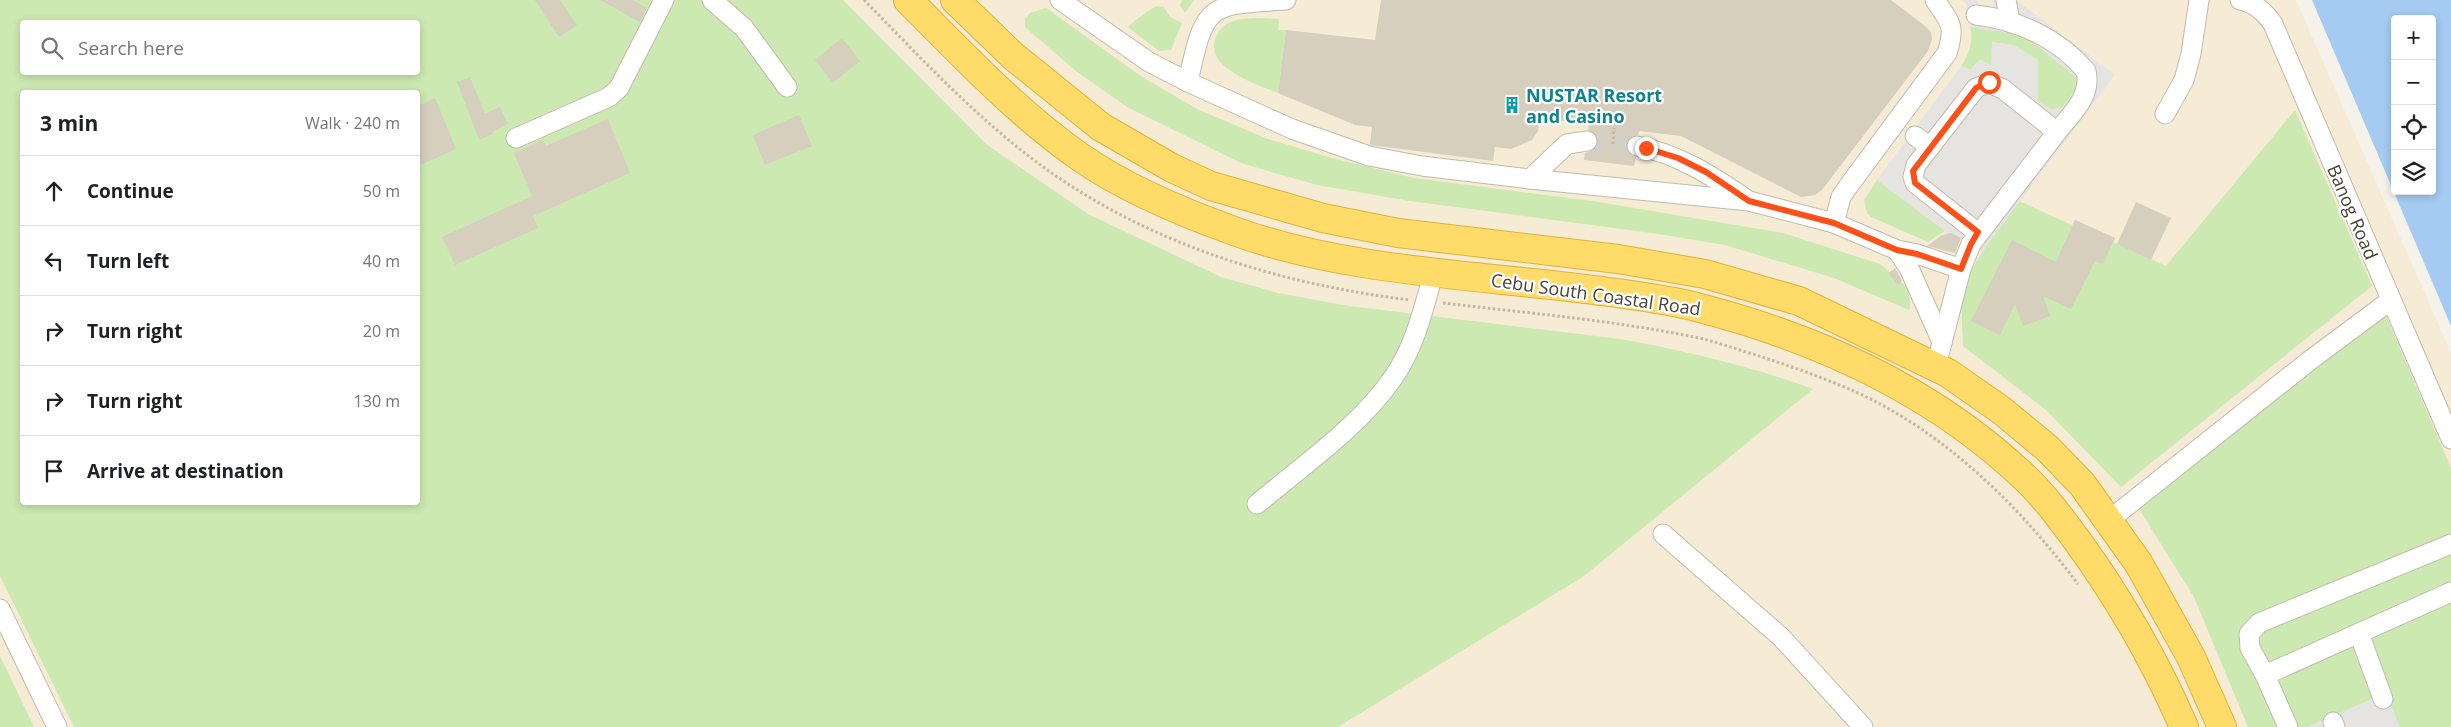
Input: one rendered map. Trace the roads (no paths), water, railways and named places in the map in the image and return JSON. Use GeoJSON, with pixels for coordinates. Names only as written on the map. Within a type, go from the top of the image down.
{"type":"FeatureCollection","features":[{"type":"Feature","properties":{"kind":"highway","name":"Cebu South Coastal Road"},"geometry":{"type":"LineString","coordinates":[[908,0],[988,81],[1081,157],[1119,180],[1196,217],[1238,233],[1314,253],[1434,271],[1610,292],[1698,307],[1786,335],[1871,369],[1926,401],[1979,438],[2023,476],[2054,510],[2110,586],[2161,673],[2184,727]]}},
{"type":"Feature","properties":{"kind":"highway","name":"Cebu South Coastal Road"},"geometry":{"type":"LineString","coordinates":[[956,0],[1013,56],[1101,127],[1172,168],[1211,186],[1323,218],[1398,233],[1618,259],[1705,274],[1799,302],[1939,354],[2001,410],[2047,448],[2082,484],[2139,564],[2191,657],[2222,727]]}},
{"type":"Feature","properties":{"kind":"street"},"geometry":{"type":"LineString","coordinates":[[516,138],[609,97],[619,88],[664,0]]}},
{"type":"Feature","properties":{"kind":"street"},"geometry":{"type":"LineString","coordinates":[[712,0],[744,28],[787,87]]}},
{"type":"Feature","properties":{"kind":"street"},"geometry":{"type":"LineString","coordinates":[[1188,82],[1201,30],[1211,15],[1220,8],[1233,4],[1286,0]]}},
{"type":"Feature","properties":{"kind":"street"},"geometry":{"type":"LineString","coordinates":[[1834,223],[1841,197],[1847,188],[1947,54],[1953,30],[1951,21],[1935,0]]}},
{"type":"Feature","properties":{"kind":"street"},"geometry":{"type":"LineString","coordinates":[[2006,0],[2010,21]]}},
{"type":"Feature","properties":{"kind":"street"},"geometry":{"type":"LineString","coordinates":[[2165,114],[2184,80],[2191,54],[2199,0]]}},
{"type":"Feature","properties":{"kind":"street","name":"Banog Road"},"geometry":{"type":"LineString","coordinates":[[2240,0],[2257,6],[2273,24],[2451,439]]}},
{"type":"Feature","properties":{"kind":"street"},"geometry":{"type":"LineString","coordinates":[[1070,3],[1149,62],[1188,82],[1292,129],[1369,156],[1422,166],[1530,179],[1749,201],[1834,223],[1897,250],[1917,254],[1961,269]]}},
{"type":"Feature","properties":{"kind":"street"},"geometry":{"type":"LineString","coordinates":[[1939,354],[1961,269],[1971,244],[1978,232],[2083,99],[2087,90],[2086,71],[2052,42],[2028,28],[2010,21],[1976,15]]}},
{"type":"Feature","properties":{"kind":"street"},"geometry":{"type":"LineString","coordinates":[[1978,232],[1915,183],[1913,171],[1976,88],[1989,82],[2002,89],[2058,132]]}},
{"type":"Feature","properties":{"kind":"street"},"geometry":{"type":"LineString","coordinates":[[1914,136],[1930,147]]}},
{"type":"Feature","properties":{"kind":"street"},"geometry":{"type":"LineString","coordinates":[[1530,179],[1567,144],[1587,141]]}},
{"type":"Feature","properties":{"kind":"street"},"geometry":{"type":"LineString","coordinates":[[1637,146],[1678,158],[1706,172],[1749,201]]}},
{"type":"Feature","properties":{"kind":"street"},"geometry":{"type":"LineString","coordinates":[[1897,250],[1909,268],[1939,354]]}},
{"type":"Feature","properties":{"kind":"street"},"geometry":{"type":"LineString","coordinates":[[1256,504],[1336,439],[1394,377],[1413,338],[1434,271]]}},
{"type":"Feature","properties":{"kind":"street"},"geometry":{"type":"LineString","coordinates":[[2108,521],[2310,361],[2391,300]]}},
{"type":"Feature","properties":{"kind":"street"},"geometry":{"type":"LineString","coordinates":[[1664,534],[1780,637],[1863,727]]}},
{"type":"Feature","properties":{"kind":"street"},"geometry":{"type":"LineString","coordinates":[[2288,727],[2265,675],[2250,648],[2249,634],[2259,623],[2451,544]]}},
{"type":"Feature","properties":{"kind":"street"},"geometry":{"type":"LineString","coordinates":[[2265,675],[2451,592]]}},
{"type":"Feature","properties":{"kind":"street"},"geometry":{"type":"LineString","coordinates":[[0,608],[57,727]]}},
{"type":"Feature","properties":{"kind":"street"},"geometry":{"type":"LineString","coordinates":[[2359,633],[2383,699]]}},
{"type":"Feature","properties":{"kind":"water"},"geometry":{"type":"Polygon","coordinates":[[[2312,0],[2451,0],[2451,326],[2395,195],[2436,195],[2436,15],[2391,15],[2391,185],[2312,0]]]}},
{"type":"Feature","properties":{"kind":"tunnel"},"geometry":{"type":"LineString","coordinates":[[1587,141],[1637,146]]}},
{"type":"Feature","properties":{"kind":"place","name":"NUSTAR Resort and Casino"},"geometry":{"type":"Point","coordinates":[1512,105]}}]}
